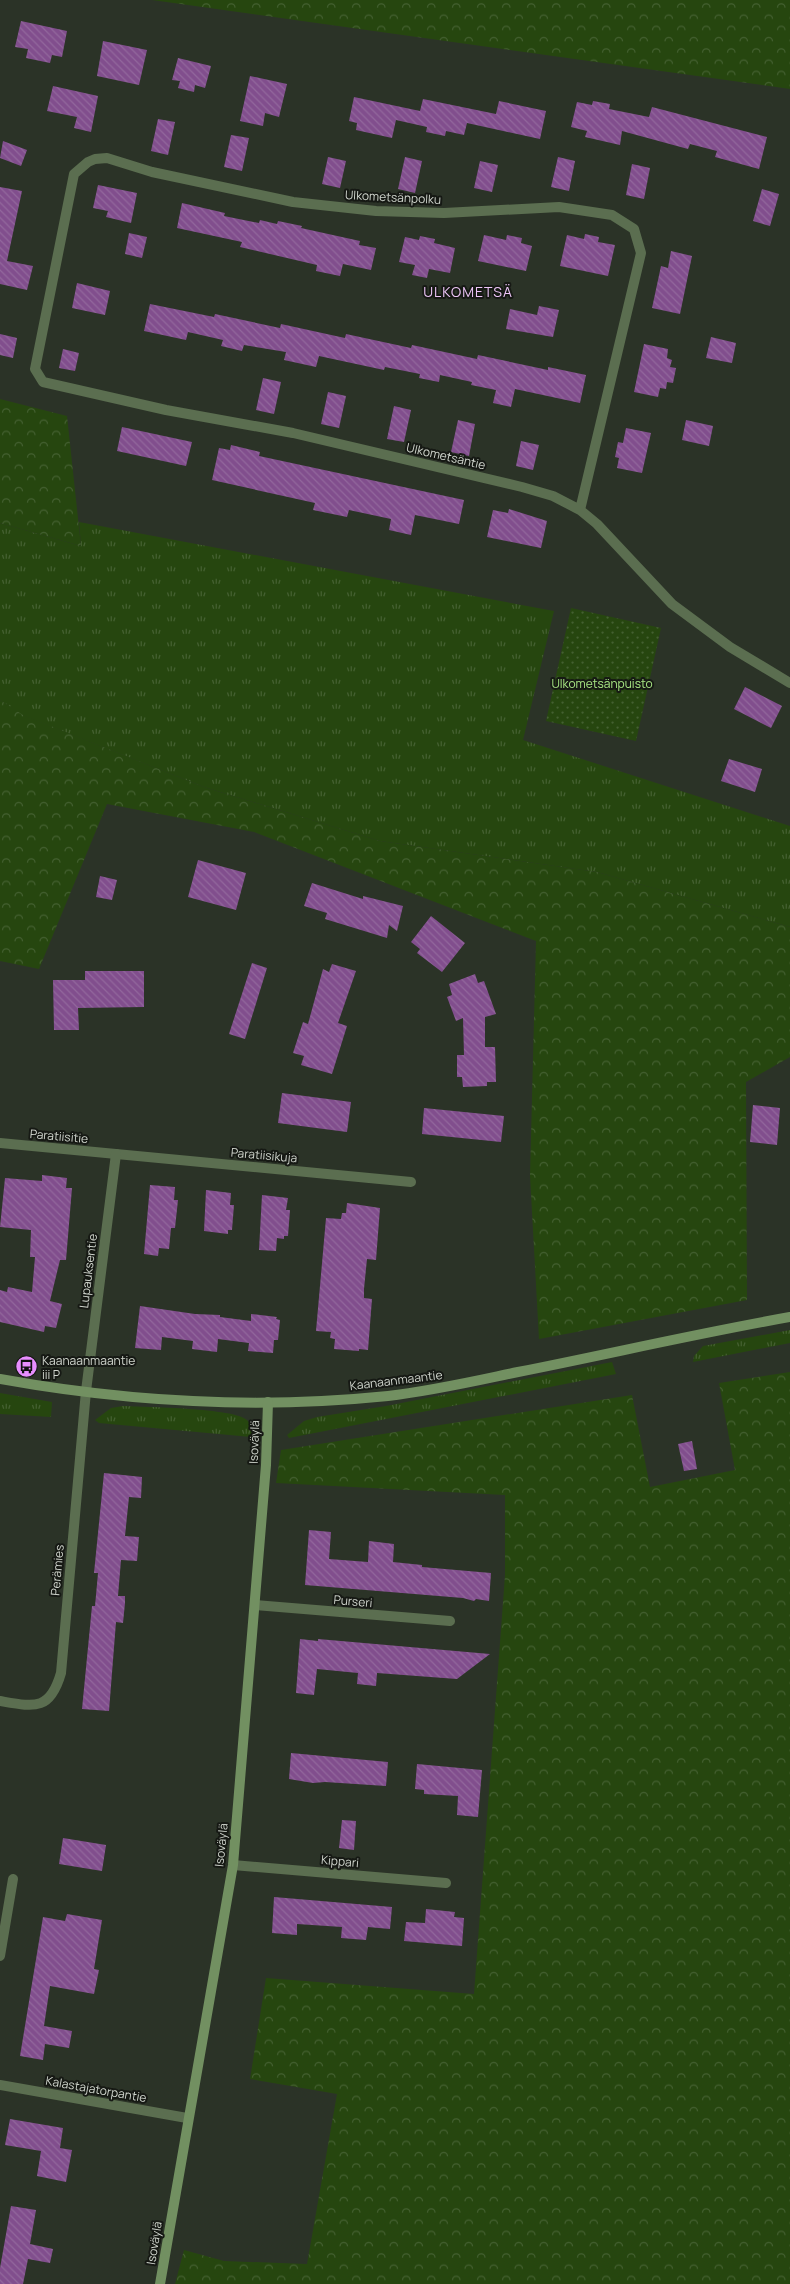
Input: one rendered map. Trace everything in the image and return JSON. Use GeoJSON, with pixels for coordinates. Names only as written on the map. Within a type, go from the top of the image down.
{"type":"FeatureCollection","features":[{"type":"Feature","properties":{"kind":"street","name":"Ulkometsänpolku"},"geometry":{"type":"LineString","coordinates":[[38,375],[35,368],[74,174],[88,162],[96,159],[107,158],[152,172],[292,202],[376,211],[444,213],[559,207],[612,214],[634,229],[641,253],[580,510]]}},
{"type":"Feature","properties":{"kind":"street","name":"Ulkometsäntie"},"geometry":{"type":"LineString","coordinates":[[38,375],[43,382],[166,410],[293,433],[553,496],[580,510],[597,524],[672,604],[730,647],[790,683]]}},
{"type":"Feature","properties":{"kind":"street","name":"Paratiisitie"},"geometry":{"type":"LineString","coordinates":[[0,1143],[116,1154]]}},
{"type":"Feature","properties":{"kind":"street","name":"Paratiisikuja"},"geometry":{"type":"LineString","coordinates":[[116,1154],[411,1182]]}},
{"type":"Feature","properties":{"kind":"street","name":"Lupauksentie"},"geometry":{"type":"LineString","coordinates":[[86,1391],[116,1154]]}},
{"type":"Feature","properties":{"kind":"street","name":"Kaanaanmaantie"},"geometry":{"type":"LineString","coordinates":[[0,1379],[86,1391],[171,1399],[268,1402],[321,1401],[390,1395],[448,1386],[790,1317]]}},
{"type":"Feature","properties":{"kind":"street","name":"Perämies"},"geometry":{"type":"LineString","coordinates":[[0,1701],[18,1704],[39,1704],[50,1699],[56,1691],[86,1391]]}},
{"type":"Feature","properties":{"kind":"street","name":"Isoväylä"},"geometry":{"type":"LineString","coordinates":[[160,2284],[187,2118],[233,1865],[266,1465],[268,1402]]}},
{"type":"Feature","properties":{"kind":"street","name":"Purseri"},"geometry":{"type":"LineString","coordinates":[[255,1605],[450,1622]]}},
{"type":"Feature","properties":{"kind":"street","name":"Kippari"},"geometry":{"type":"LineString","coordinates":[[233,1865],[446,1883]]}},
{"type":"Feature","properties":{"kind":"street"},"geometry":{"type":"LineString","coordinates":[[0,1956],[12,1879]]}},
{"type":"Feature","properties":{"kind":"street","name":"Kalastajatorpantie"},"geometry":{"type":"LineString","coordinates":[[0,2085],[187,2118]]}},
{"type":"Feature","properties":{"kind":"green space"},"geometry":{"type":"Polygon","coordinates":[[[152,0],[790,0],[790,89],[152,0]]]}},
{"type":"Feature","properties":{"kind":"green space"},"geometry":{"type":"Polygon","coordinates":[[[0,399],[67,416],[81,546],[0,523],[0,399]]]}},
{"type":"Feature","properties":{"kind":"green space"},"geometry":{"type":"Polygon","coordinates":[[[79,522],[554,611],[523,740],[790,826],[790,927],[597,872],[380,841],[204,787],[22,715],[0,700],[0,523],[81,546],[79,522]]]}},
{"type":"Feature","properties":{"kind":"green space","name":"Ulkometsänpuisto"},"geometry":{"type":"Polygon","coordinates":[[[571,608],[661,628],[636,741],[546,721],[571,608]]]}},
{"type":"Feature","properties":{"kind":"green space"},"geometry":{"type":"Polygon","coordinates":[[[0,700],[23,715],[204,787],[380,841],[597,872],[790,927],[790,1057],[746,1082],[747,1300],[539,1339],[530,1176],[536,941],[254,832],[107,804],[39,969],[0,961],[0,700]]]}},
{"type":"Feature","properties":{"kind":"green space"},"geometry":{"type":"Polygon","coordinates":[[[790,1330],[790,1343],[693,1362],[694,1356],[703,1346],[790,1330]]]}},
{"type":"Feature","properties":{"kind":"green space"},"geometry":{"type":"Polygon","coordinates":[[[612,1362],[616,1374],[289,1438],[287,1435],[304,1421],[317,1417],[386,1406],[612,1362]]]}},
{"type":"Feature","properties":{"kind":"green space"},"geometry":{"type":"Polygon","coordinates":[[[790,1372],[790,2284],[175,2284],[184,2250],[224,2261],[307,2264],[337,2094],[250,2079],[266,1978],[474,1994],[505,1575],[505,1495],[276,1483],[281,1450],[632,1395],[650,1487],[735,1470],[719,1383],[790,1372]]]}},
{"type":"Feature","properties":{"kind":"green space"},"geometry":{"type":"Polygon","coordinates":[[[0,1393],[52,1402],[51,1417],[0,1414],[0,1393]]]}},
{"type":"Feature","properties":{"kind":"green space"},"geometry":{"type":"Polygon","coordinates":[[[123,1406],[226,1413],[247,1420],[251,1427],[252,1435],[251,1437],[99,1423],[95,1420],[111,1408],[123,1406]]]}},
{"type":"Feature","properties":{"kind":"building"},"geometry":{"type":"Polygon","coordinates":[[[21,21],[67,31],[62,57],[52,55],[50,63],[26,58],[28,49],[15,47],[21,21]]]}},
{"type":"Feature","properties":{"kind":"building"},"geometry":{"type":"Polygon","coordinates":[[[103,41],[147,50],[139,85],[97,76],[103,41]]]}},
{"type":"Feature","properties":{"kind":"building"},"geometry":{"type":"Polygon","coordinates":[[[178,58],[211,66],[205,88],[195,85],[194,92],[178,88],[180,81],[172,80],[178,58]]]}},
{"type":"Feature","properties":{"kind":"building"},"geometry":{"type":"Polygon","coordinates":[[[250,76],[287,84],[279,117],[265,113],[263,126],[240,121],[250,76]]]}},
{"type":"Feature","properties":{"kind":"building"},"geometry":{"type":"Polygon","coordinates":[[[53,86],[98,96],[91,132],[74,128],[77,117],[47,111],[53,86]]]}},
{"type":"Feature","properties":{"kind":"building"},"geometry":{"type":"Polygon","coordinates":[[[354,97],[420,111],[423,99],[496,114],[499,101],[546,111],[540,139],[467,123],[464,135],[446,131],[445,136],[426,132],[427,127],[396,120],[392,138],[356,130],[357,123],[349,121],[354,97]]]}},
{"type":"Feature","properties":{"kind":"building"},"geometry":{"type":"Polygon","coordinates":[[[593,101],[610,104],[609,109],[649,117],[652,107],[767,137],[759,169],[715,157],[717,151],[690,144],[688,149],[622,131],[620,145],[585,137],[587,131],[571,127],[577,102],[592,105],[593,101]]]}},
{"type":"Feature","properties":{"kind":"building"},"geometry":{"type":"Polygon","coordinates":[[[158,119],[175,122],[168,155],[151,151],[158,119]]]}},
{"type":"Feature","properties":{"kind":"building"},"geometry":{"type":"Polygon","coordinates":[[[231,135],[249,138],[242,171],[224,167],[231,135]]]}},
{"type":"Feature","properties":{"kind":"building"},"geometry":{"type":"Polygon","coordinates":[[[3,141],[27,150],[21,166],[0,158],[3,141]]]}},
{"type":"Feature","properties":{"kind":"building"},"geometry":{"type":"Polygon","coordinates":[[[328,157],[346,161],[340,188],[322,184],[328,157]]]}},
{"type":"Feature","properties":{"kind":"building"},"geometry":{"type":"Polygon","coordinates":[[[405,157],[422,161],[415,193],[398,189],[405,157]]]}},
{"type":"Feature","properties":{"kind":"building"},"geometry":{"type":"Polygon","coordinates":[[[558,157],[575,161],[569,191],[551,187],[558,157]]]}},
{"type":"Feature","properties":{"kind":"building"},"geometry":{"type":"Polygon","coordinates":[[[480,161],[498,165],[492,192],[474,188],[480,161]]]}},
{"type":"Feature","properties":{"kind":"building"},"geometry":{"type":"Polygon","coordinates":[[[632,164],[650,168],[644,199],[626,195],[632,164]]]}},
{"type":"Feature","properties":{"kind":"building"},"geometry":{"type":"Polygon","coordinates":[[[98,185],[137,193],[131,223],[106,217],[108,211],[93,208],[98,185]]]}},
{"type":"Feature","properties":{"kind":"building"},"geometry":{"type":"Polygon","coordinates":[[[0,187],[22,191],[7,261],[33,266],[27,290],[0,284],[0,187]]]}},
{"type":"Feature","properties":{"kind":"building"},"geometry":{"type":"Polygon","coordinates":[[[762,189],[779,194],[770,226],[753,221],[762,189]]]}},
{"type":"Feature","properties":{"kind":"building"},"geometry":{"type":"Polygon","coordinates":[[[182,203],[225,213],[224,216],[259,223],[260,220],[277,224],[278,221],[360,241],[359,245],[376,248],[371,270],[343,264],[340,276],[316,271],[317,265],[240,247],[242,242],[177,228],[182,203]]]}},
{"type":"Feature","properties":{"kind":"building"},"geometry":{"type":"Polygon","coordinates":[[[129,233],[147,237],[142,258],[125,254],[129,233]]]}},
{"type":"Feature","properties":{"kind":"building"},"geometry":{"type":"Polygon","coordinates":[[[585,234],[599,237],[598,242],[615,245],[608,276],[560,266],[567,235],[584,239],[585,234]]]}},
{"type":"Feature","properties":{"kind":"building"},"geometry":{"type":"Polygon","coordinates":[[[484,235],[506,240],[507,235],[522,238],[521,243],[532,246],[526,271],[478,261],[484,235]]]}},
{"type":"Feature","properties":{"kind":"building"},"geometry":{"type":"Polygon","coordinates":[[[420,236],[435,239],[434,243],[455,248],[450,273],[429,269],[427,278],[412,275],[415,265],[399,262],[405,237],[419,240],[420,236]]]}},
{"type":"Feature","properties":{"kind":"building"},"geometry":{"type":"Polygon","coordinates":[[[671,251],[692,256],[680,314],[652,308],[661,266],[668,268],[671,251]]]}},
{"type":"Feature","properties":{"kind":"building"},"geometry":{"type":"Polygon","coordinates":[[[77,283],[110,291],[105,315],[72,308],[77,283]]]}},
{"type":"Feature","properties":{"kind":"building"},"geometry":{"type":"Polygon","coordinates":[[[150,304],[214,317],[215,314],[280,328],[281,324],[345,338],[346,334],[411,348],[412,345],[477,359],[478,355],[548,370],[548,367],[586,375],[580,403],[515,389],[511,407],[493,403],[496,390],[471,385],[472,382],[440,375],[439,382],[419,378],[420,374],[385,367],[384,370],[319,356],[316,367],[284,360],[286,352],[244,345],[242,351],[221,346],[223,340],[188,332],[186,340],[144,331],[150,304]]]}},
{"type":"Feature","properties":{"kind":"building"},"geometry":{"type":"Polygon","coordinates":[[[539,306],[559,310],[553,337],[506,329],[510,309],[537,315],[539,306]]]}},
{"type":"Feature","properties":{"kind":"building"},"geometry":{"type":"Polygon","coordinates":[[[0,334],[17,338],[13,358],[0,355],[0,334]]]}},
{"type":"Feature","properties":{"kind":"building"},"geometry":{"type":"Polygon","coordinates":[[[711,337],[736,343],[732,363],[706,358],[711,337]]]}},
{"type":"Feature","properties":{"kind":"building"},"geometry":{"type":"Polygon","coordinates":[[[644,344],[668,349],[667,358],[672,360],[670,367],[676,368],[673,383],[667,382],[666,389],[660,388],[658,397],[634,392],[644,344]]]}},
{"type":"Feature","properties":{"kind":"building"},"geometry":{"type":"Polygon","coordinates":[[[63,349],[79,353],[75,371],[59,368],[63,349]]]}},
{"type":"Feature","properties":{"kind":"building"},"geometry":{"type":"Polygon","coordinates":[[[263,378],[281,382],[274,414],[256,410],[263,378]]]}},
{"type":"Feature","properties":{"kind":"building"},"geometry":{"type":"Polygon","coordinates":[[[328,392],[346,396],[339,428],[321,424],[328,392]]]}},
{"type":"Feature","properties":{"kind":"building"},"geometry":{"type":"Polygon","coordinates":[[[394,406],[411,410],[404,442],[387,439],[394,406]]]}},
{"type":"Feature","properties":{"kind":"building"},"geometry":{"type":"Polygon","coordinates":[[[458,420],[475,424],[469,456],[451,452],[458,420]]]}},
{"type":"Feature","properties":{"kind":"building"},"geometry":{"type":"Polygon","coordinates":[[[686,420],[713,426],[709,446],[682,440],[686,420]]]}},
{"type":"Feature","properties":{"kind":"building"},"geometry":{"type":"Polygon","coordinates":[[[122,427],[192,442],[186,466],[117,451],[122,427]]]}},
{"type":"Feature","properties":{"kind":"building"},"geometry":{"type":"Polygon","coordinates":[[[626,428],[651,433],[642,473],[617,468],[619,458],[615,457],[618,442],[623,443],[626,428]]]}},
{"type":"Feature","properties":{"kind":"building"},"geometry":{"type":"Polygon","coordinates":[[[521,441],[539,445],[533,470],[516,466],[521,441]]]}},
{"type":"Feature","properties":{"kind":"building"},"geometry":{"type":"Polygon","coordinates":[[[231,445],[260,452],[259,456],[464,500],[459,524],[415,515],[411,535],[389,530],[391,519],[349,510],[347,517],[313,510],[315,503],[212,480],[219,448],[230,450],[231,445]]]}},
{"type":"Feature","properties":{"kind":"building"},"geometry":{"type":"Polygon","coordinates":[[[509,509],[547,521],[541,548],[487,537],[493,510],[508,513],[509,509]]]}},
{"type":"Feature","properties":{"kind":"building"},"geometry":{"type":"Polygon","coordinates":[[[745,687],[782,706],[771,728],[734,709],[745,687]]]}},
{"type":"Feature","properties":{"kind":"building"},"geometry":{"type":"Polygon","coordinates":[[[729,759],[762,769],[755,792],[721,781],[729,759]]]}},
{"type":"Feature","properties":{"kind":"building"},"geometry":{"type":"Polygon","coordinates":[[[198,860],[246,873],[236,910],[188,897],[198,860]]]}},
{"type":"Feature","properties":{"kind":"building"},"geometry":{"type":"Polygon","coordinates":[[[100,876],[117,880],[112,900],[96,897],[100,876]]]}},
{"type":"Feature","properties":{"kind":"building"},"geometry":{"type":"Polygon","coordinates":[[[312,883],[363,899],[363,896],[403,906],[397,931],[389,925],[387,938],[325,919],[327,913],[304,906],[312,883]]]}},
{"type":"Feature","properties":{"kind":"building"},"geometry":{"type":"Polygon","coordinates":[[[431,916],[465,943],[442,972],[417,953],[420,949],[411,942],[431,916]]]}},
{"type":"Feature","properties":{"kind":"building"},"geometry":{"type":"Polygon","coordinates":[[[252,963],[267,968],[245,1039],[229,1034],[252,963]]]}},
{"type":"Feature","properties":{"kind":"building"},"geometry":{"type":"Polygon","coordinates":[[[332,964],[356,971],[338,1023],[347,1026],[332,1074],[301,1065],[304,1056],[293,1053],[303,1022],[308,1024],[323,969],[329,972],[332,964]]]}},
{"type":"Feature","properties":{"kind":"building"},"geometry":{"type":"Polygon","coordinates":[[[85,971],[144,971],[144,1007],[78,1008],[79,1030],[54,1030],[53,980],[85,980],[85,971]]]}},
{"type":"Feature","properties":{"kind":"building"},"geometry":{"type":"Polygon","coordinates":[[[475,974],[478,983],[484,981],[496,1014],[485,1017],[485,1047],[495,1047],[496,1082],[487,1082],[487,1086],[463,1087],[462,1077],[457,1077],[457,1055],[464,1055],[463,1018],[456,1021],[447,997],[452,995],[449,984],[475,974]]]}},
{"type":"Feature","properties":{"kind":"building"},"geometry":{"type":"Polygon","coordinates":[[[282,1093],[351,1102],[347,1132],[278,1123],[282,1093]]]}},
{"type":"Feature","properties":{"kind":"building"},"geometry":{"type":"Polygon","coordinates":[[[753,1105],[780,1108],[777,1145],[750,1142],[753,1105]]]}},
{"type":"Feature","properties":{"kind":"building"},"geometry":{"type":"Polygon","coordinates":[[[424,1108],[504,1116],[501,1142],[422,1134],[424,1108]]]}},
{"type":"Feature","properties":{"kind":"building"},"geometry":{"type":"Polygon","coordinates":[[[42,1175],[67,1178],[66,1188],[72,1188],[66,1260],[60,1260],[50,1301],[62,1304],[56,1328],[45,1326],[44,1332],[0,1322],[0,1290],[7,1292],[8,1287],[32,1292],[35,1257],[30,1257],[31,1230],[0,1227],[5,1178],[42,1181],[42,1175]]]}},
{"type":"Feature","properties":{"kind":"building"},"geometry":{"type":"Polygon","coordinates":[[[150,1185],[175,1187],[174,1200],[178,1200],[175,1228],[171,1228],[169,1249],[159,1248],[158,1256],[144,1254],[150,1185]]]}},
{"type":"Feature","properties":{"kind":"building"},"geometry":{"type":"Polygon","coordinates":[[[206,1190],[231,1193],[230,1205],[234,1205],[232,1230],[228,1230],[228,1234],[204,1231],[206,1190]]]}},
{"type":"Feature","properties":{"kind":"building"},"geometry":{"type":"Polygon","coordinates":[[[262,1195],[288,1198],[286,1210],[290,1210],[288,1236],[284,1236],[284,1239],[277,1238],[276,1251],[259,1250],[262,1195]]]}},
{"type":"Feature","properties":{"kind":"building"},"geometry":{"type":"Polygon","coordinates":[[[347,1203],[380,1208],[376,1260],[367,1259],[364,1289],[364,1298],[372,1299],[368,1350],[334,1349],[335,1339],[330,1338],[331,1332],[316,1331],[326,1218],[341,1219],[342,1213],[346,1213],[347,1203]]]}},
{"type":"Feature","properties":{"kind":"building"},"geometry":{"type":"Polygon","coordinates":[[[140,1306],[195,1314],[220,1315],[220,1317],[251,1321],[251,1314],[277,1317],[276,1319],[280,1320],[278,1340],[274,1340],[273,1353],[248,1351],[249,1343],[218,1339],[217,1352],[192,1349],[193,1341],[162,1337],[161,1350],[135,1348],[140,1306]]]}},
{"type":"Feature","properties":{"kind":"building"},"geometry":{"type":"Polygon","coordinates":[[[692,1441],[697,1469],[684,1471],[678,1444],[692,1441]]]}},
{"type":"Feature","properties":{"kind":"building"},"geometry":{"type":"Polygon","coordinates":[[[104,1473],[142,1477],[141,1498],[129,1497],[125,1536],[139,1537],[137,1561],[121,1560],[118,1596],[125,1596],[125,1603],[123,1623],[116,1622],[109,1711],[82,1709],[92,1606],[95,1606],[98,1573],[94,1573],[104,1473]]]}},
{"type":"Feature","properties":{"kind":"building"},"geometry":{"type":"Polygon","coordinates":[[[309,1530],[331,1532],[329,1559],[368,1562],[369,1541],[394,1544],[393,1562],[422,1565],[422,1567],[491,1573],[489,1601],[305,1585],[309,1530]]]}},
{"type":"Feature","properties":{"kind":"building"},"geometry":{"type":"Polygon","coordinates":[[[300,1639],[490,1654],[457,1679],[377,1673],[376,1686],[357,1684],[358,1673],[317,1669],[314,1695],[296,1693],[300,1639]]]}},
{"type":"Feature","properties":{"kind":"building"},"geometry":{"type":"Polygon","coordinates":[[[291,1753],[388,1762],[386,1786],[313,1783],[289,1779],[291,1753]]]}},
{"type":"Feature","properties":{"kind":"building"},"geometry":{"type":"Polygon","coordinates":[[[417,1764],[482,1770],[478,1817],[457,1815],[458,1796],[424,1794],[424,1790],[415,1789],[417,1764]]]}},
{"type":"Feature","properties":{"kind":"building"},"geometry":{"type":"Polygon","coordinates":[[[342,1820],[356,1821],[354,1850],[339,1848],[342,1820]]]}},
{"type":"Feature","properties":{"kind":"building"},"geometry":{"type":"Polygon","coordinates":[[[63,1838],[106,1845],[102,1871],[59,1864],[63,1838]]]}},
{"type":"Feature","properties":{"kind":"building"},"geometry":{"type":"Polygon","coordinates":[[[274,1897],[392,1907],[390,1929],[368,1927],[366,1940],[341,1938],[342,1927],[297,1924],[297,1935],[272,1933],[274,1897]]]}},
{"type":"Feature","properties":{"kind":"building"},"geometry":{"type":"Polygon","coordinates":[[[426,1909],[455,1912],[454,1917],[464,1918],[462,1946],[404,1941],[406,1922],[425,1923],[426,1909]]]}},
{"type":"Feature","properties":{"kind":"building"},"geometry":{"type":"Polygon","coordinates":[[[67,1914],[102,1920],[94,1969],[99,1970],[94,1994],[50,1986],[44,2026],[72,2031],[69,2048],[45,2044],[43,2060],[20,2056],[43,1917],[65,1921],[67,1914]]]}},
{"type":"Feature","properties":{"kind":"building"},"geometry":{"type":"Polygon","coordinates":[[[10,2119],[63,2128],[60,2148],[72,2150],[66,2182],[37,2176],[41,2151],[5,2145],[10,2119]]]}},
{"type":"Feature","properties":{"kind":"building"},"geometry":{"type":"Polygon","coordinates":[[[11,2206],[36,2210],[30,2244],[53,2249],[50,2263],[28,2259],[23,2284],[0,2284],[0,2268],[11,2206]]]}},
{"type":"Feature","properties":{"kind":"place","name":"Kaanaanmaantie iii P"},"geometry":{"type":"Point","coordinates":[26,1367]}},
{"type":"Feature","properties":{"kind":"district","name":"ULKOMETSÄ"},"geometry":{"type":"Point","coordinates":[468,291]}}]}
